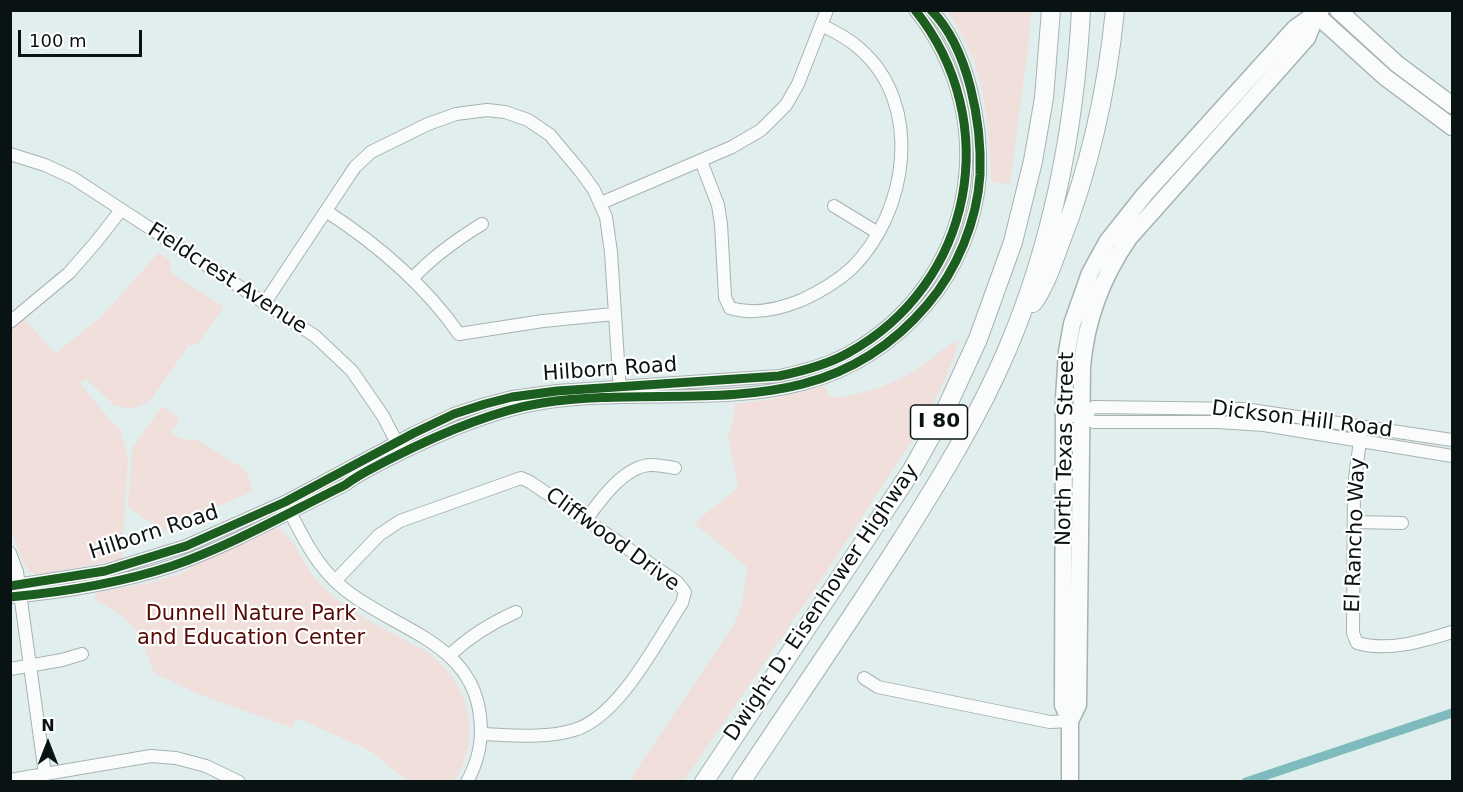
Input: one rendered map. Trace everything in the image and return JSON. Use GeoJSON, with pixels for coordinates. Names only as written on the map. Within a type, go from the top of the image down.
{"type":"FeatureCollection","features":[{"type":"Feature","properties":{"kind":"highway","name":"Dwight D. Eisenhower Highway"},"geometry":{"type":"LineString","coordinates":[[704,782],[912,470],[945,411],[978,339],[1010,251],[1033,161],[1044,98],[1051,10]]}},
{"type":"Feature","properties":{"kind":"highway","name":"Dwight D. Eisenhower Highway"},"geometry":{"type":"LineString","coordinates":[[741,782],[879,576],[946,471],[988,392],[1016,327],[1042,249],[1064,163],[1074,99],[1081,10]]}},
{"type":"Feature","properties":{"kind":"highway"},"geometry":{"type":"LineString","coordinates":[[1016,327],[1041,292],[1064,234],[1088,162],[1111,56],[1115,10]]}},
{"type":"Feature","properties":{"kind":"main road"},"geometry":{"type":"LineString","coordinates":[[1338,10],[1397,64],[1452,105]]}},
{"type":"Feature","properties":{"kind":"main road"},"geometry":{"type":"LineString","coordinates":[[1316,12],[1385,77],[1452,127]]}},
{"type":"Feature","properties":{"kind":"main road","name":"North Texas Street"},"geometry":{"type":"LineString","coordinates":[[1070,782],[1070,721],[1062,705],[1073,416],[1088,328],[1097,298],[1120,251],[1139,225],[1305,40],[1316,12]]}},
{"type":"Feature","properties":{"kind":"street"},"geometry":{"type":"LineString","coordinates":[[601,203],[732,147],[761,130],[786,105],[798,84],[827,10]]}},
{"type":"Feature","properties":{"kind":"street","name":"Hilborn Road"},"geometry":{"type":"LineString","coordinates":[[15,591],[92,585],[164,568],[243,537],[287,507],[399,447],[454,414],[485,404],[536,393],[620,392],[758,378],[807,370],[847,354],[871,339],[894,320],[921,291],[938,265],[962,202],[967,159],[964,123],[956,85],[934,37],[915,10]]}},
{"type":"Feature","properties":{"kind":"street","name":"Hilborn Road"},"geometry":{"type":"LineString","coordinates":[[620,392],[647,398],[759,393],[810,383],[853,366],[877,352],[901,333],[933,298],[949,274],[968,232],[975,205],[980,159],[978,120],[970,84],[946,31],[931,10]]}},
{"type":"Feature","properties":{"kind":"street"},"geometry":{"type":"LineString","coordinates":[[701,161],[718,205],[725,297],[730,308],[741,311],[765,310],[790,305],[815,294],[851,268],[889,214],[897,190],[901,166],[898,113],[881,74],[861,49],[821,25]]}},
{"type":"Feature","properties":{"kind":"street"},"geometry":{"type":"LineString","coordinates":[[264,304],[355,168],[371,152],[428,124],[456,114],[487,110],[505,112],[528,120],[550,135],[581,171],[601,203],[606,217],[611,252],[620,392]]}},
{"type":"Feature","properties":{"kind":"street","name":"Fieldcrest Avenue"},"geometry":{"type":"LineString","coordinates":[[10,154],[45,165],[73,178],[315,336],[352,371],[374,402],[399,447]]}},
{"type":"Feature","properties":{"kind":"street"},"geometry":{"type":"LineString","coordinates":[[834,206],[878,232]]}},
{"type":"Feature","properties":{"kind":"street"},"geometry":{"type":"LineString","coordinates":[[13,315],[69,273],[121,210]]}},
{"type":"Feature","properties":{"kind":"street"},"geometry":{"type":"LineString","coordinates":[[326,211],[376,246],[412,279],[459,334],[543,321],[614,314]]}},
{"type":"Feature","properties":{"kind":"street"},"geometry":{"type":"LineString","coordinates":[[412,279],[424,266],[456,241],[482,225]]}},
{"type":"Feature","properties":{"kind":"street","name":"Dickson Hill Road"},"geometry":{"type":"LineString","coordinates":[[1073,416],[1094,407],[1227,408],[1267,411],[1452,440]]}},
{"type":"Feature","properties":{"kind":"street","name":"Dickson Hill Road"},"geometry":{"type":"LineString","coordinates":[[1073,416],[1094,422],[1218,422],[1264,425],[1452,456]]}},
{"type":"Feature","properties":{"kind":"street","name":"El Rancho Way"},"geometry":{"type":"LineString","coordinates":[[1362,426],[1354,486],[1353,633],[1357,644],[1370,647],[1399,645],[1452,632]]}},
{"type":"Feature","properties":{"kind":"street"},"geometry":{"type":"LineString","coordinates":[[586,520],[615,483],[632,471],[650,464],[675,468]]}},
{"type":"Feature","properties":{"kind":"street","name":"Cliffwood Drive"},"geometry":{"type":"LineString","coordinates":[[335,581],[380,536],[400,521],[521,478],[677,582],[685,592],[682,603],[615,703],[592,722],[575,730],[550,735],[482,734]]}},
{"type":"Feature","properties":{"kind":"street"},"geometry":{"type":"LineString","coordinates":[[287,507],[314,556],[335,581],[350,594],[450,655],[470,681],[479,703],[482,734],[477,762],[467,782]]}},
{"type":"Feature","properties":{"kind":"street"},"geometry":{"type":"LineString","coordinates":[[1354,522],[1402,523]]}},
{"type":"Feature","properties":{"kind":"street"},"geometry":{"type":"LineString","coordinates":[[10,553],[15,591],[31,666],[45,774]]}},
{"type":"Feature","properties":{"kind":"street"},"geometry":{"type":"LineString","coordinates":[[450,655],[496,620],[516,612]]}},
{"type":"Feature","properties":{"kind":"street"},"geometry":{"type":"LineString","coordinates":[[10,669],[63,660],[82,654]]}},
{"type":"Feature","properties":{"kind":"street"},"geometry":{"type":"LineString","coordinates":[[864,678],[878,687],[1050,722],[1070,721]]}},
{"type":"Feature","properties":{"kind":"street"},"geometry":{"type":"LineString","coordinates":[[10,780],[151,756],[176,758],[206,766],[239,782]]}},
{"type":"Feature","properties":{"kind":"green space"},"geometry":{"type":"Polygon","coordinates":[[[948,11],[1031,11],[1010,184],[991,182],[988,126],[977,70],[948,11]]]}},
{"type":"Feature","properties":{"kind":"green space"},"geometry":{"type":"Polygon","coordinates":[[[158,253],[170,260],[171,271],[176,276],[224,307],[197,345],[194,343],[191,347],[189,345],[150,401],[132,409],[114,405],[86,379],[80,383],[120,429],[128,457],[122,559],[37,575],[31,572],[23,562],[11,532],[11,331],[24,319],[56,353],[102,316],[158,253]]]}},
{"type":"Feature","properties":{"kind":"green space"},"geometry":{"type":"Polygon","coordinates":[[[959,340],[943,383],[910,443],[827,571],[684,781],[629,781],[733,626],[742,604],[747,567],[694,523],[738,488],[728,436],[734,418],[734,404],[773,399],[825,386],[828,394],[835,398],[867,391],[907,375],[959,340]]]}},
{"type":"Feature","properties":{"kind":"green space"},"geometry":{"type":"Polygon","coordinates":[[[162,406],[180,419],[171,432],[180,439],[198,440],[242,468],[248,474],[253,491],[162,531],[128,507],[132,449],[162,406]]]}},
{"type":"Feature","properties":{"kind":"green space","name":"Dunnell Nature Park and Education Center"},"geometry":{"type":"Polygon","coordinates":[[[278,528],[285,533],[313,576],[330,593],[370,621],[427,652],[454,679],[468,711],[470,728],[468,746],[455,781],[407,781],[371,751],[297,718],[292,728],[198,694],[154,673],[140,636],[134,628],[119,614],[95,600],[96,593],[143,584],[186,572],[194,564],[271,529],[278,528]]]}},
{"type":"Feature","properties":{"kind":"waterway"},"geometry":{"type":"LineString","coordinates":[[1246,782],[1452,713]]}},
{"type":"Feature","properties":{"kind":"cycle path"},"geometry":{"type":"LineString","coordinates":[[10,586],[105,571],[186,546],[285,502],[454,414],[485,404],[512,397],[557,391],[779,376],[815,367],[848,353],[891,323],[924,286],[948,243],[962,197],[966,149],[960,101],[943,54],[915,10]]}},
{"type":"Feature","properties":{"kind":"cycle path"},"geometry":{"type":"LineString","coordinates":[[10,597],[112,582],[194,558],[238,539],[426,442],[464,425],[503,412],[542,403],[595,398],[698,396],[747,393],[795,386],[842,371],[886,345],[927,305],[948,276],[964,244],[978,192],[979,133],[971,88],[955,45],[931,10]]}}]}
